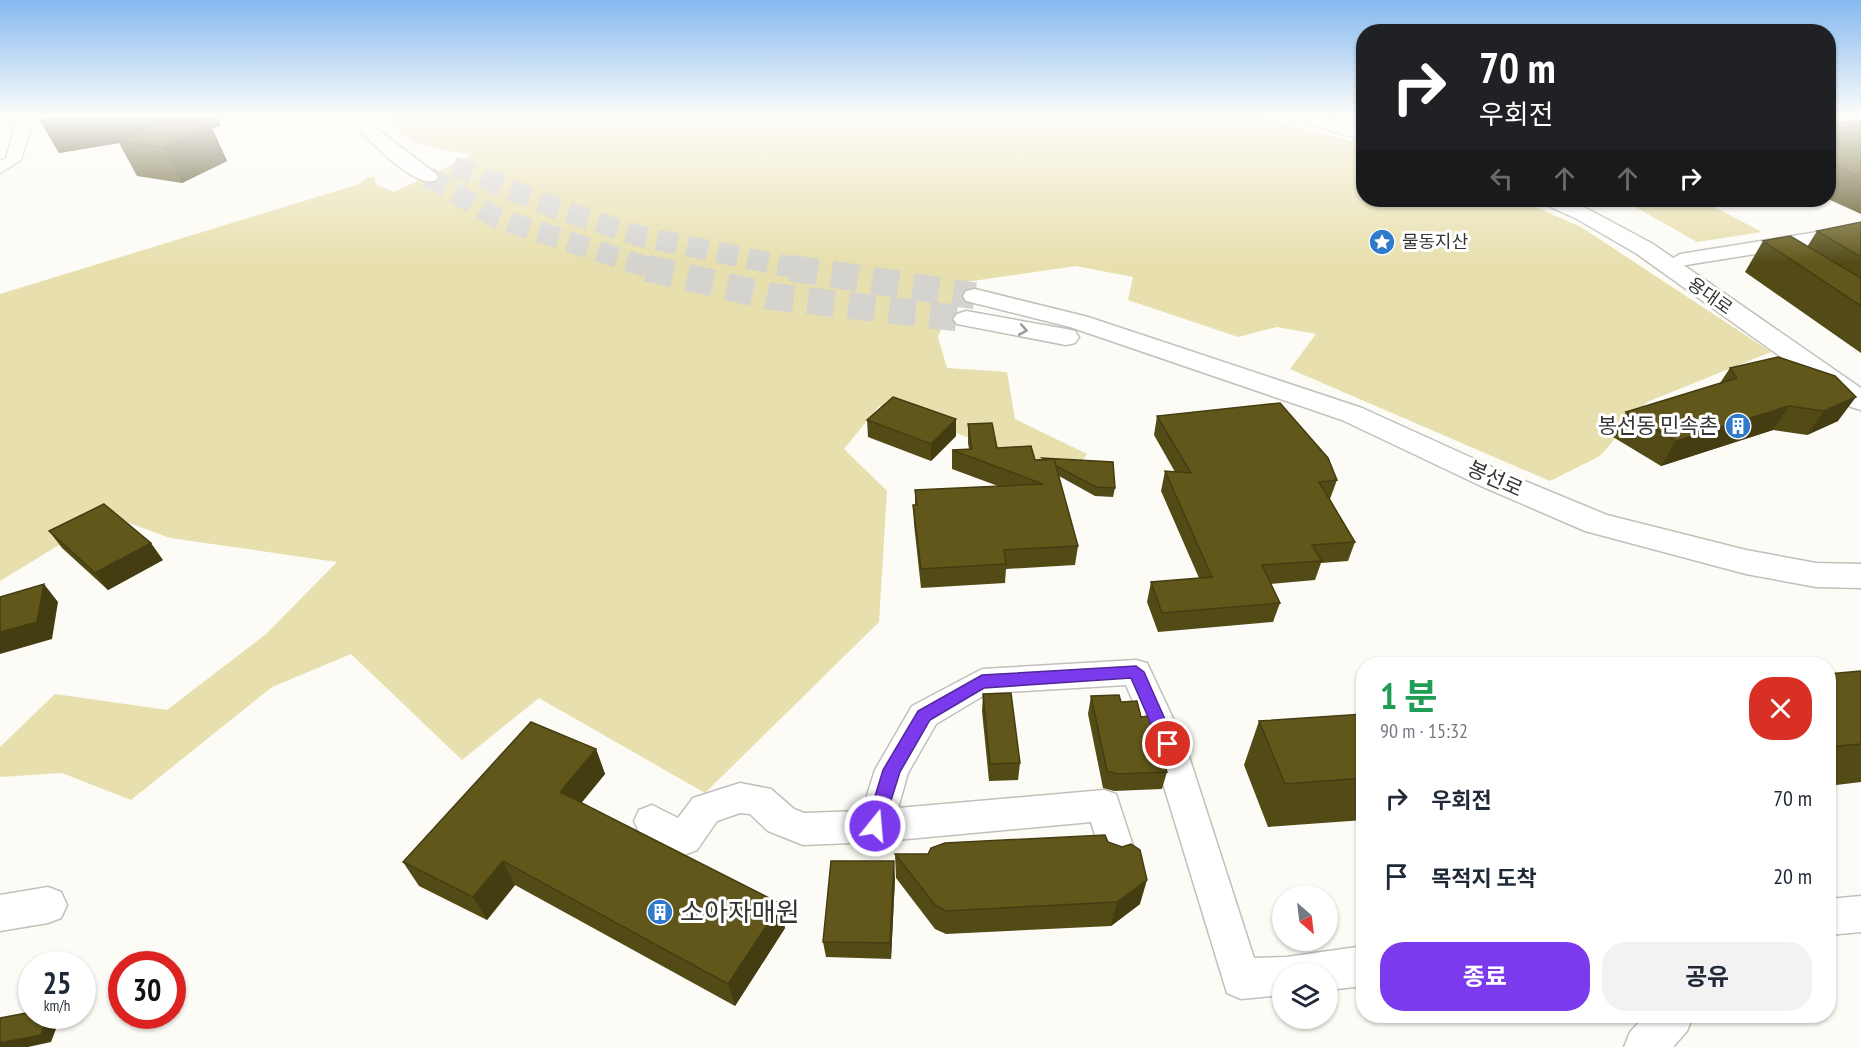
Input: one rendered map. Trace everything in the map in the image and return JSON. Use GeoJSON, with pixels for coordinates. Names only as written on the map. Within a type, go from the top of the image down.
{"type":"FeatureCollection","features":[{"type":"Feature","properties":{"kind":"main road"},"geometry":{"type":"LineString","coordinates":[[426,165],[436,170]]}},
{"type":"Feature","properties":{"kind":"main road","name":"용대로"},"geometry":{"type":"LineString","coordinates":[[1570,207],[1645,249],[1861,401]]}},
{"type":"Feature","properties":{"kind":"main road","name":"용대로"},"geometry":{"type":"LineString","coordinates":[[1588,207],[1680,260],[1861,382]]}},
{"type":"Feature","properties":{"kind":"main road","name":"봉선로"},"geometry":{"type":"LineString","coordinates":[[970,308],[1047,334],[1140,345],[1261,382],[1352,414],[1492,479],[1597,523],[1746,562],[1816,574],[1861,576]]}},
{"type":"Feature","properties":{"kind":"street"},"geometry":{"type":"LineString","coordinates":[[1680,260],[1861,231]]}},
{"type":"Feature","properties":{"kind":"street"},"geometry":{"type":"LineString","coordinates":[[1841,234],[1861,246]]}},
{"type":"Feature","properties":{"kind":"street"},"geometry":{"type":"LineString","coordinates":[[1760,248],[1779,260]]}},
{"type":"Feature","properties":{"kind":"street"},"geometry":{"type":"LineString","coordinates":[[875,826],[892,770],[924,715],[982,681],[1136,672],[1168,744],[1240,979],[1272,976]]}},
{"type":"Feature","properties":{"kind":"street"},"geometry":{"type":"LineString","coordinates":[[652,821],[684,839],[705,809],[740,798],[759,800],[781,820],[803,829],[875,826],[1104,805],[1117,852]]}},
{"type":"Feature","properties":{"kind":"street"},"geometry":{"type":"LineString","coordinates":[[0,913],[48,905]]}},
{"type":"Feature","properties":{"kind":"street"},"geometry":{"type":"LineString","coordinates":[[1836,916],[1861,914]]}},
{"type":"Feature","properties":{"kind":"street"},"geometry":{"type":"LineString","coordinates":[[1338,969],[1356,967]]}},
{"type":"Feature","properties":{"kind":"street"},"geometry":{"type":"LineString","coordinates":[[1645,1047],[1666,1023]]}},
{"type":"Feature","properties":{"kind":"shaded area"},"geometry":{"type":"Polygon","coordinates":[[[451,165],[1356,165],[1356,207],[1536,207],[1581,227],[1771,352],[1647,402],[1600,456],[1550,481],[1290,369],[1316,334],[1277,327],[1238,337],[1128,300],[1133,277],[1076,266],[959,283],[938,337],[947,368],[1007,372],[1015,419],[1087,454],[1072,474],[879,406],[844,449],[887,491],[879,622],[705,793],[539,698],[462,760],[351,654],[272,687],[131,800],[62,773],[0,777],[0,747],[55,694],[167,710],[266,634],[337,562],[170,538],[108,515],[0,581],[0,294],[359,184],[366,178],[374,176],[376,184],[394,192],[451,165]]]}},
{"type":"Feature","properties":{"kind":"shaded area"},"geometry":{"type":"Polygon","coordinates":[[[1635,207],[1714,207],[1762,232],[1697,242],[1635,207]]]}},
{"type":"Feature","properties":{"kind":"building"},"geometry":{"type":"Polygon","coordinates":[[[1836,165],[1861,165],[1861,177],[1836,166],[1836,165]]]}},
{"type":"Feature","properties":{"kind":"building"},"geometry":{"type":"Polygon","coordinates":[[[1861,222],[1861,257],[1817,231],[1861,222]]]}},
{"type":"Feature","properties":{"kind":"building"},"geometry":{"type":"Polygon","coordinates":[[[1790,236],[1861,278],[1861,306],[1763,241],[1790,236]]]}},
{"type":"Feature","properties":{"kind":"building"},"geometry":{"type":"Polygon","coordinates":[[[1778,357],[1835,376],[1856,397],[1824,411],[1789,406],[1676,441],[1626,412],[1737,378],[1730,368],[1778,357]]]}},
{"type":"Feature","properties":{"kind":"building"},"geometry":{"type":"Polygon","coordinates":[[[893,397],[956,419],[931,444],[867,420],[893,397]]]}},
{"type":"Feature","properties":{"kind":"building"},"geometry":{"type":"Polygon","coordinates":[[[1280,403],[1328,458],[1337,480],[1319,482],[1355,542],[1312,545],[1322,561],[1262,565],[1280,603],[1162,613],[1151,582],[1212,577],[1165,471],[1191,473],[1157,416],[1280,403]]]}},
{"type":"Feature","properties":{"kind":"building"},"geometry":{"type":"Polygon","coordinates":[[[992,423],[997,448],[1031,446],[1035,460],[1054,459],[1078,546],[1004,550],[1006,564],[921,569],[913,505],[917,505],[915,490],[1043,484],[952,450],[972,449],[968,424],[992,423]]]}},
{"type":"Feature","properties":{"kind":"building"},"geometry":{"type":"Polygon","coordinates":[[[1042,458],[1113,462],[1115,488],[1096,487],[1056,466],[1054,459],[1042,458]]]}},
{"type":"Feature","properties":{"kind":"building"},"geometry":{"type":"Polygon","coordinates":[[[104,504],[151,543],[95,573],[49,531],[104,504]]]}},
{"type":"Feature","properties":{"kind":"building"},"geometry":{"type":"Polygon","coordinates":[[[44,584],[37,622],[0,632],[0,597],[44,584]]]}},
{"type":"Feature","properties":{"kind":"building"},"geometry":{"type":"Polygon","coordinates":[[[1861,671],[1861,744],[1836,746],[1836,673],[1861,671]]]}},
{"type":"Feature","properties":{"kind":"building"},"geometry":{"type":"Polygon","coordinates":[[[1011,693],[1020,763],[990,764],[983,694],[1011,693]]]}},
{"type":"Feature","properties":{"kind":"building"},"geometry":{"type":"Polygon","coordinates":[[[1119,695],[1121,702],[1137,701],[1141,717],[1148,716],[1167,772],[1118,774],[1107,771],[1091,696],[1119,695]]]}},
{"type":"Feature","properties":{"kind":"building"},"geometry":{"type":"Polygon","coordinates":[[[1356,715],[1356,779],[1285,784],[1259,721],[1356,715]]]}},
{"type":"Feature","properties":{"kind":"building"},"geometry":{"type":"Polygon","coordinates":[[[531,722],[596,749],[560,792],[781,904],[728,984],[503,861],[473,897],[403,862],[531,722]]]}},
{"type":"Feature","properties":{"kind":"building"},"geometry":{"type":"Polygon","coordinates":[[[1105,835],[1108,842],[1122,847],[1131,844],[1140,850],[1147,880],[1117,902],[946,911],[935,905],[895,854],[928,854],[931,848],[945,843],[1105,835]]]}},
{"type":"Feature","properties":{"kind":"building"},"geometry":{"type":"Polygon","coordinates":[[[831,861],[894,861],[890,943],[823,942],[831,861]]]}},
{"type":"Feature","properties":{"kind":"building"},"geometry":{"type":"Polygon","coordinates":[[[18,1015],[18,1029],[43,1029],[41,1035],[0,1043],[0,1018],[18,1015]]]}},
{"type":"Feature","properties":{"kind":"tunnel"},"geometry":{"type":"LineString","coordinates":[[453,166],[558,209],[639,236],[800,269]]}},
{"type":"Feature","properties":{"kind":"tunnel"},"geometry":{"type":"LineString","coordinates":[[428,177],[497,218],[653,269]]}},
{"type":"Feature","properties":{"kind":"tunnel"},"geometry":{"type":"LineString","coordinates":[[647,268],[768,296],[966,319]]}},
{"type":"Feature","properties":{"kind":"tunnel"},"geometry":{"type":"LineString","coordinates":[[791,268],[975,296]]}},
{"type":"Feature","properties":{"kind":"place","name":"물동지산"},"geometry":{"type":"Point","coordinates":[1382,242]}},
{"type":"Feature","properties":{"kind":"place","name":"봉선동 민속촌"},"geometry":{"type":"Point","coordinates":[1738,426]}},
{"type":"Feature","properties":{"kind":"place","name":"소아자매원"},"geometry":{"type":"Point","coordinates":[660,912]}},
{"type":"Feature","properties":{"kind":"route"},"geometry":{"type":"LineString","coordinates":[[875,826],[892,770],[924,715],[982,681],[1136,672],[1168,744]]}}]}
